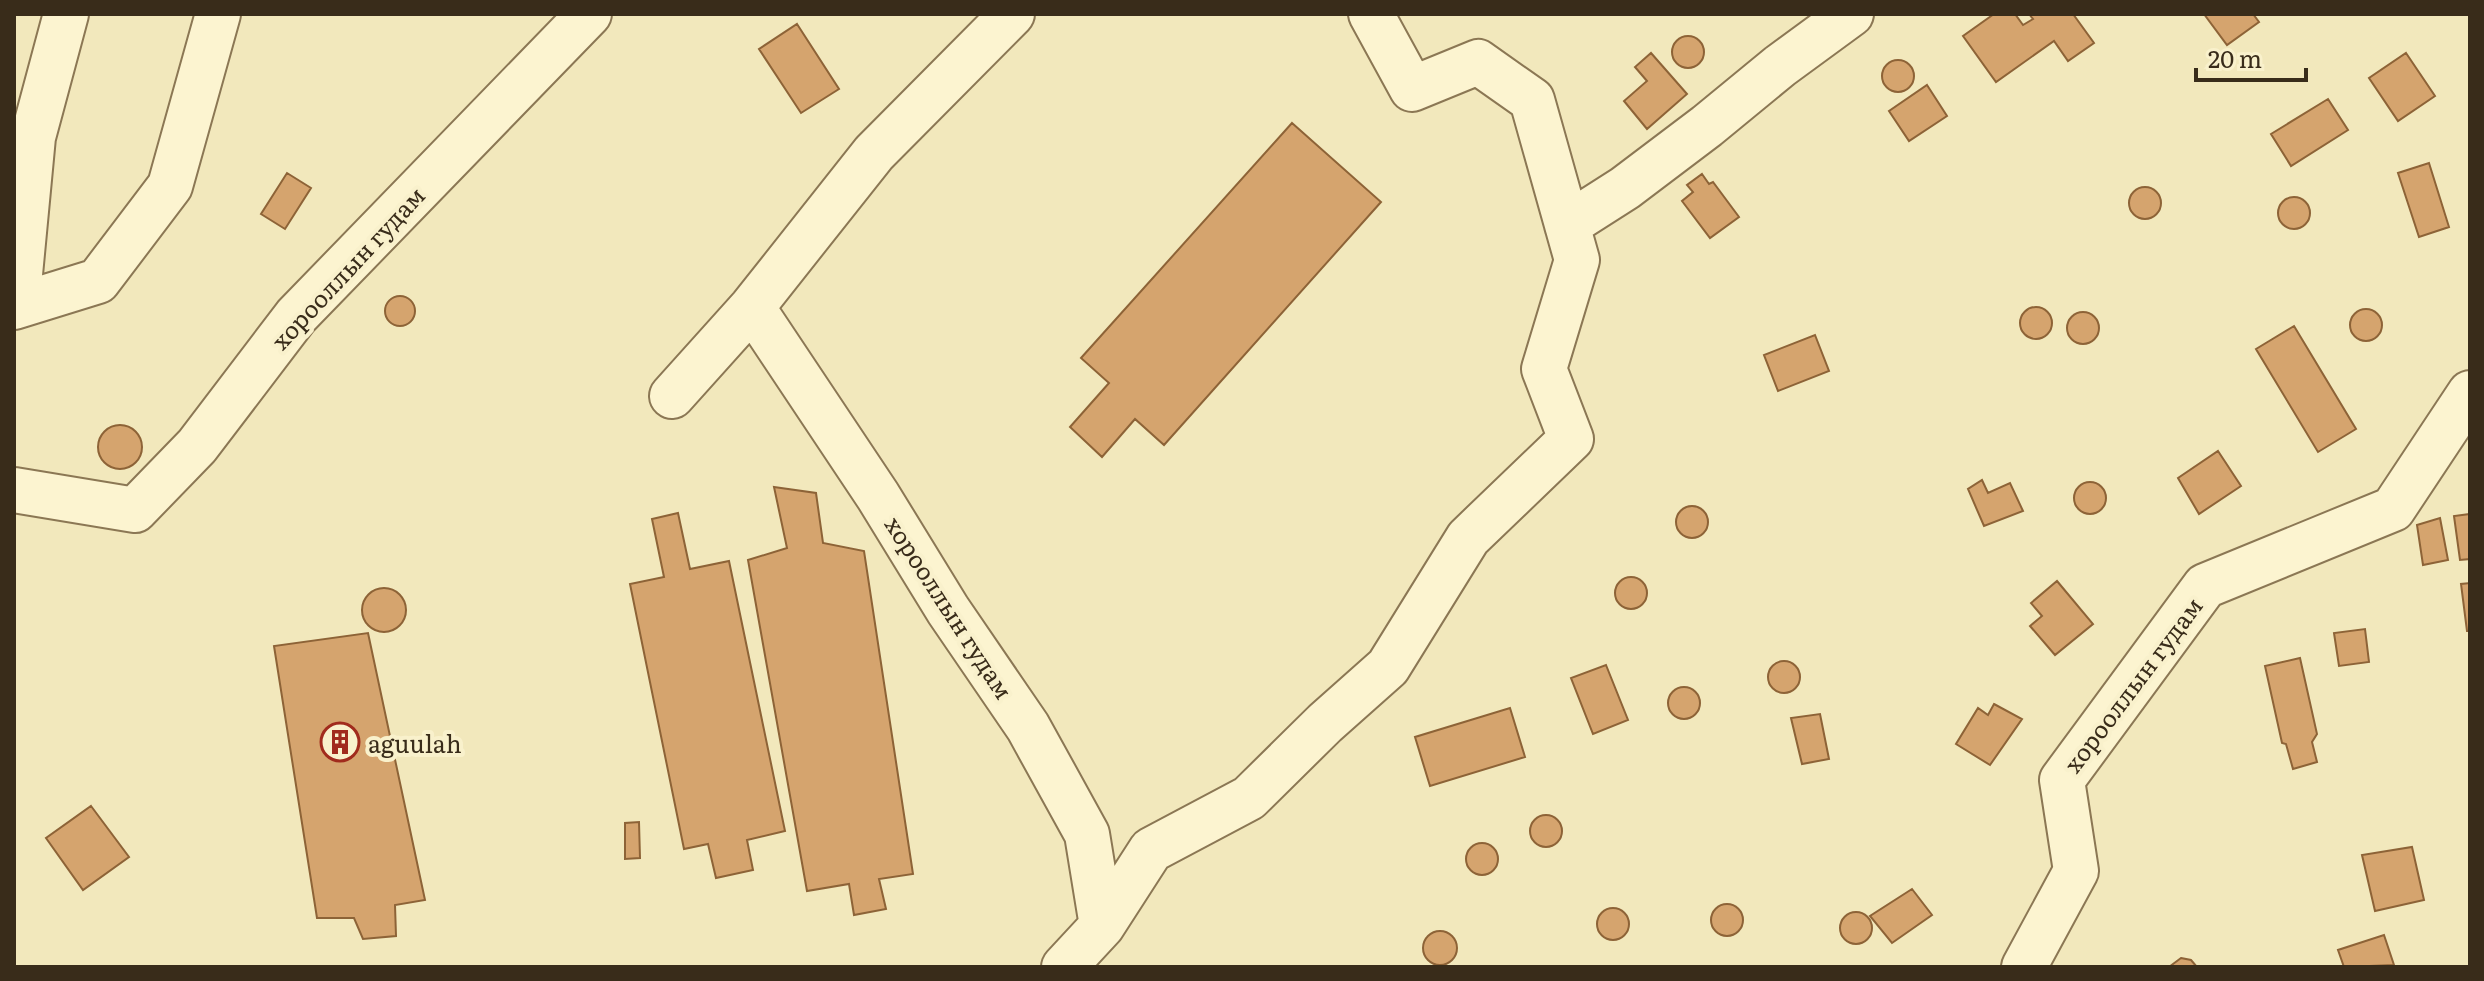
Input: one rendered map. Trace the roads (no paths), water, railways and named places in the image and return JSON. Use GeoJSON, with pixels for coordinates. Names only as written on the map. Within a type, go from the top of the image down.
{"type":"FeatureCollection","features":[{"type":"Feature","properties":{"kind":"street"},"geometry":{"type":"LineString","coordinates":[[66,14],[33,137],[16,306],[98,281],[170,186],[218,14]]}},
{"type":"Feature","properties":{"kind":"street","name":"хорооллын гудам"},"geometry":{"type":"LineString","coordinates":[[14,490],[135,510],[197,446],[296,316],[589,14]]}},
{"type":"Feature","properties":{"kind":"street"},"geometry":{"type":"LineString","coordinates":[[672,396],[752,307],[874,153],[1012,14]]}},
{"type":"Feature","properties":{"kind":"street"},"geometry":{"type":"LineString","coordinates":[[1064,967],[1102,926],[1151,850],[1249,798],[1325,723],[1388,667],[1468,538],[1571,439],[1544,369],[1577,260],[1532,100],[1478,62],[1412,89],[1371,14]]}},
{"type":"Feature","properties":{"kind":"street"},"geometry":{"type":"LineString","coordinates":[[1567,225],[1625,188],[1851,14]]}},
{"type":"Feature","properties":{"kind":"street","name":"хорооллын гудам"},"geometry":{"type":"LineString","coordinates":[[752,307],[878,496],[948,610],[1028,727],[1087,834],[1102,926]]}},
{"type":"Feature","properties":{"kind":"street","name":"хорооллын гудам"},"geometry":{"type":"LineString","coordinates":[[2014,965],[2076,871],[2062,780],[2205,586],[2393,509],[2470,393]]}},
{"type":"Feature","properties":{"kind":"place","name":"aguulah"},"geometry":{"type":"Point","coordinates":[340,742]}}]}
